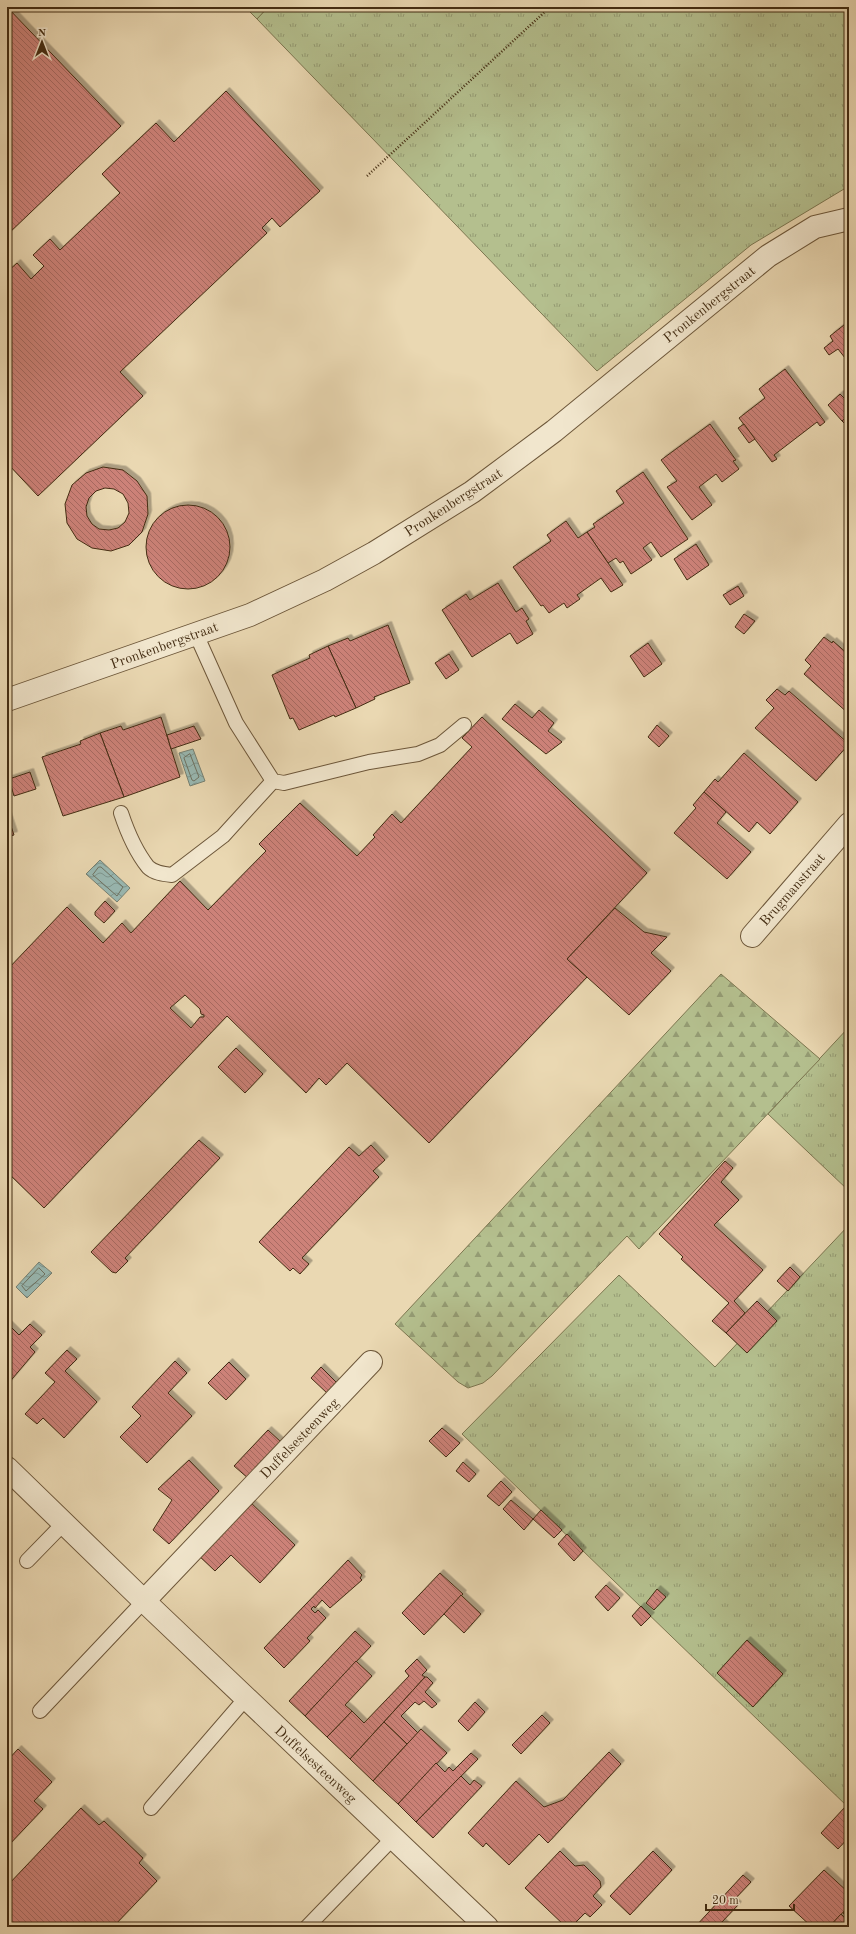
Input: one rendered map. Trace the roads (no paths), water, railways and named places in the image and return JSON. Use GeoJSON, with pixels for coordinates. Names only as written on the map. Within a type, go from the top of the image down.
{"type":"FeatureCollection","features":[{"type":"Feature","properties":{"kind":"street","name":"Pronkenbergstraat"},"geometry":{"type":"LineString","coordinates":[[7,700],[250,615],[325,580],[374,553],[472,492],[554,430],[768,256],[815,227],[849,219]]}},
{"type":"Feature","properties":{"kind":"street","name":"Brugmanstraat"},"geometry":{"type":"LineString","coordinates":[[752,936],[849,824]]}},
{"type":"Feature","properties":{"kind":"street","name":"Duffelsesteenweg"},"geometry":{"type":"LineString","coordinates":[[144,1601],[371,1362]]}},
{"type":"Feature","properties":{"kind":"street","name":"Duffelsesteenweg"},"geometry":{"type":"LineString","coordinates":[[7,1468],[144,1601],[487,1927]]}},
{"type":"Feature","properties":{"kind":"lane"},"geometry":{"type":"LineString","coordinates":[[196,634],[236,724],[273,781],[284,783],[295,782],[370,762],[418,754],[440,745],[464,725]]}},
{"type":"Feature","properties":{"kind":"lane"},"geometry":{"type":"LineString","coordinates":[[121,813],[128,832],[149,868],[161,874],[172,875],[223,836],[273,781]]}},
{"type":"Feature","properties":{"kind":"lane"},"geometry":{"type":"LineString","coordinates":[[27,1560],[64,1523]]}},
{"type":"Feature","properties":{"kind":"lane"},"geometry":{"type":"LineString","coordinates":[[40,1711],[144,1601]]}},
{"type":"Feature","properties":{"kind":"lane"},"geometry":{"type":"LineString","coordinates":[[151,1808],[246,1698]]}},
{"type":"Feature","properties":{"kind":"lane"},"geometry":{"type":"LineString","coordinates":[[307,1927],[394,1837]]}},
{"type":"Feature","properties":{"kind":"water"},"geometry":{"type":"Polygon","coordinates":[[[193,749],[205,781],[190,786],[179,753],[193,749]]]}},
{"type":"Feature","properties":{"kind":"water"},"geometry":{"type":"Polygon","coordinates":[[[100,860],[130,888],[117,902],[86,874],[100,860]]]}},
{"type":"Feature","properties":{"kind":"water"},"geometry":{"type":"Polygon","coordinates":[[[39,1262],[52,1273],[27,1298],[16,1287],[39,1262]]]}}]}
